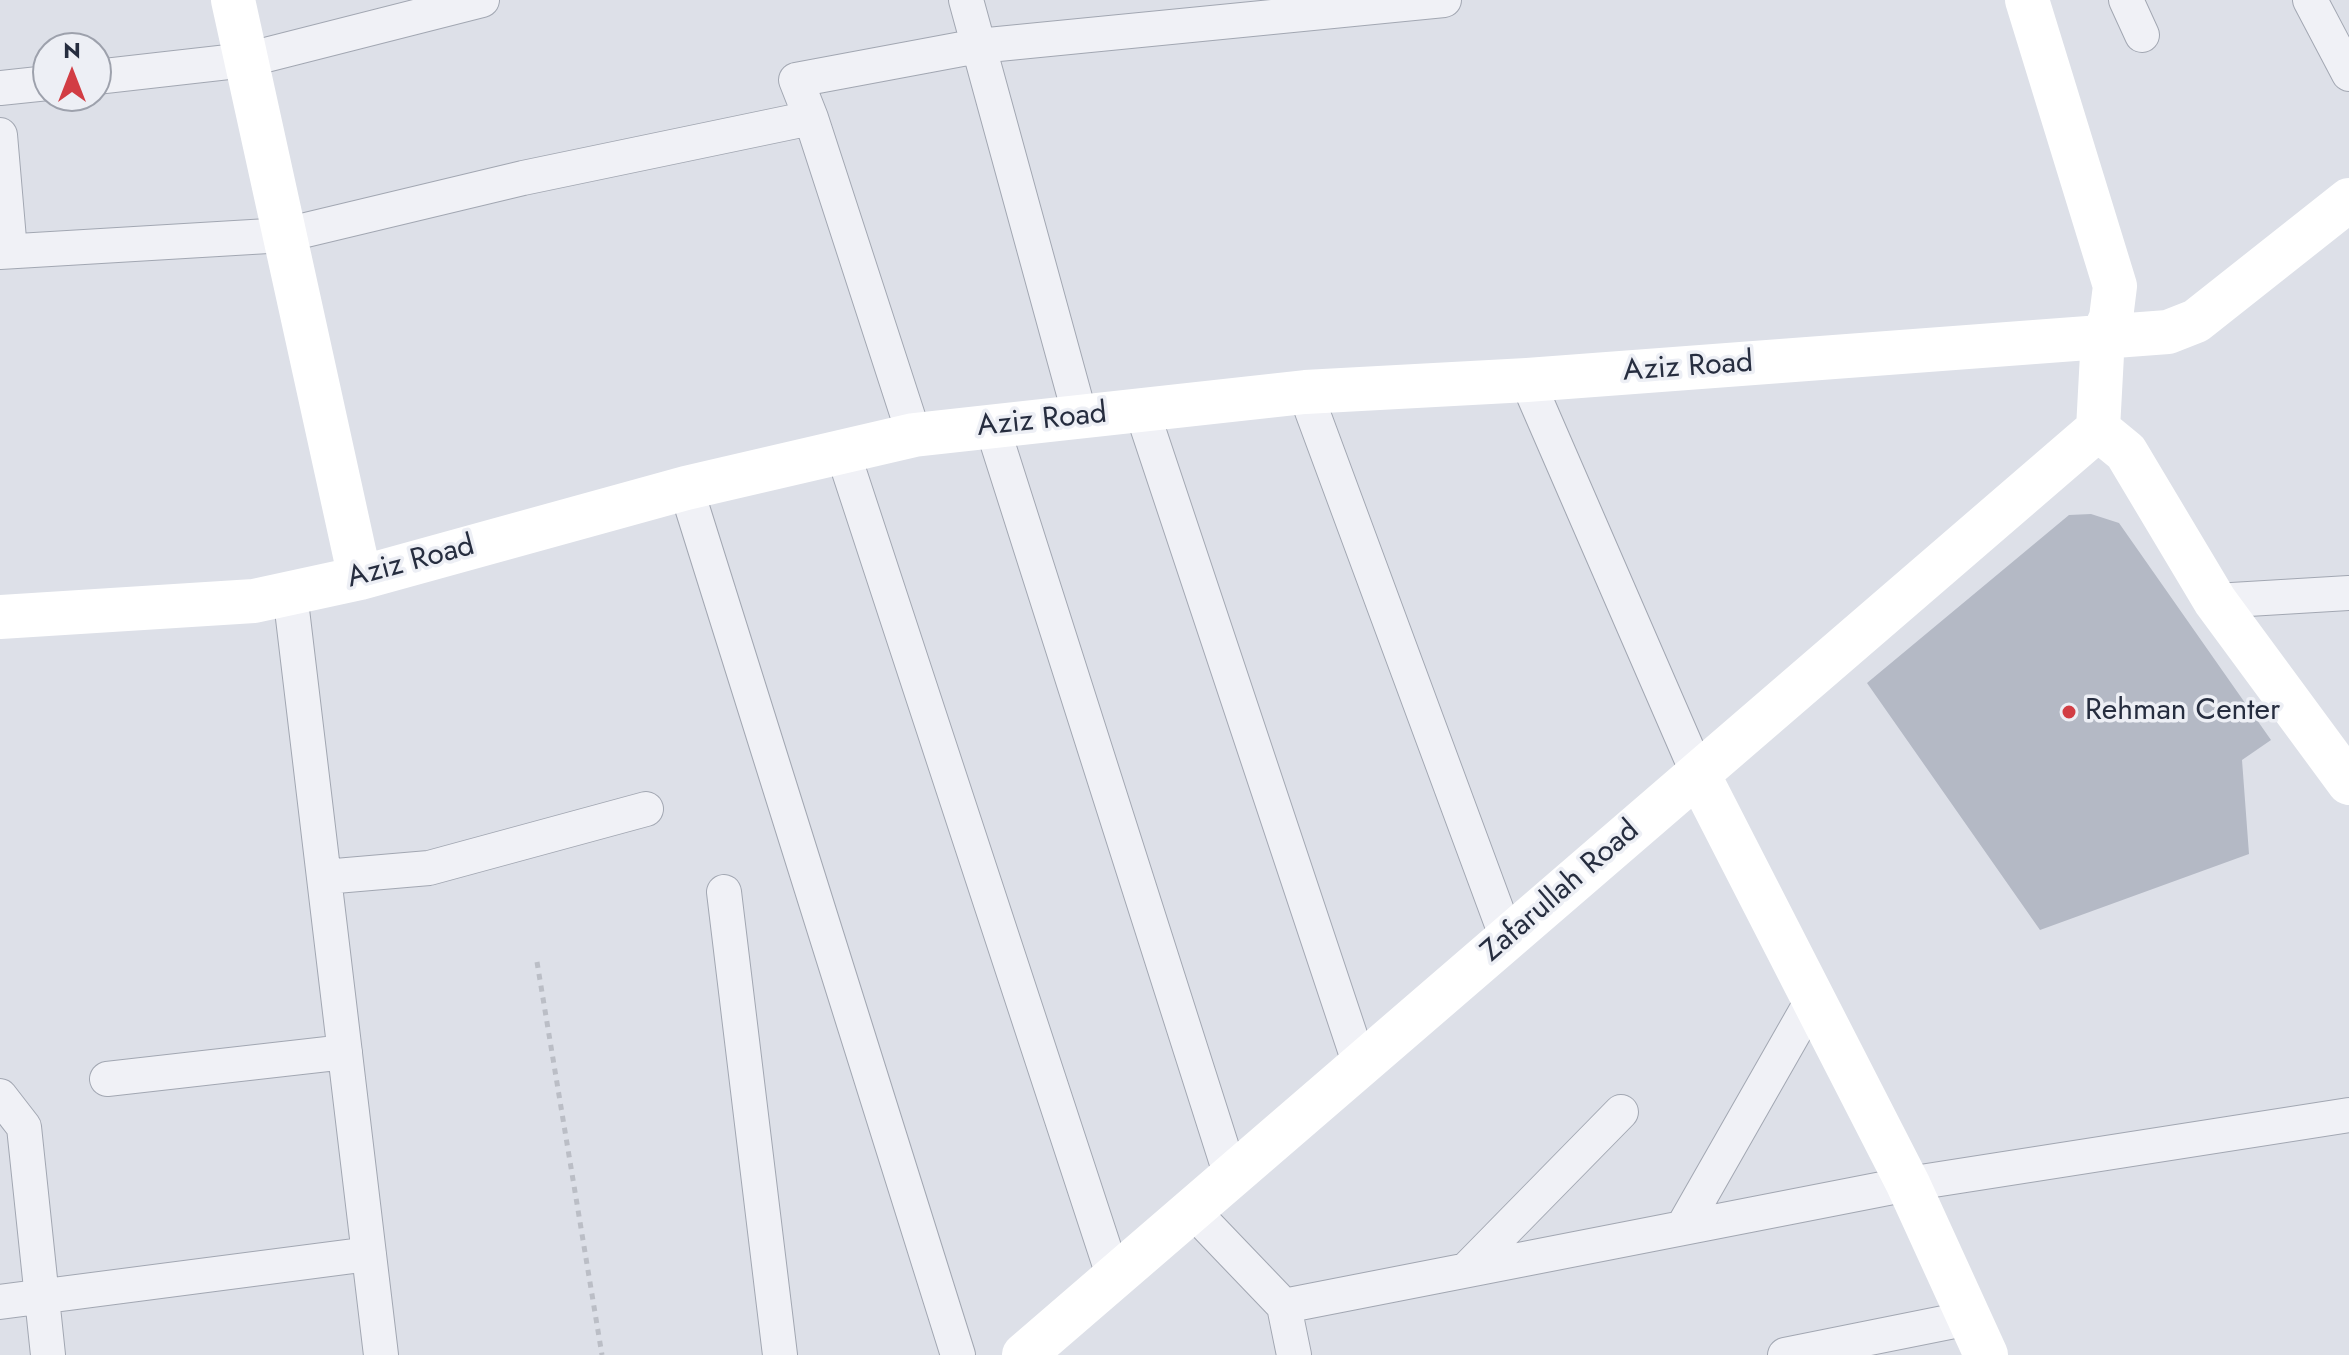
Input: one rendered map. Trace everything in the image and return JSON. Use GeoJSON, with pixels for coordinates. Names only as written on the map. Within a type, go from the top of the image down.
{"type":"FeatureCollection","features":[{"type":"Feature","properties":{"kind":"street"},"geometry":{"type":"LineString","coordinates":[[233,0],[360,578]]}},
{"type":"Feature","properties":{"kind":"street"},"geometry":{"type":"LineString","coordinates":[[112,75],[246,60],[482,0]]}},
{"type":"Feature","properties":{"kind":"street"},"geometry":{"type":"LineString","coordinates":[[966,0],[1080,416]]}},
{"type":"Feature","properties":{"kind":"street"},"geometry":{"type":"LineString","coordinates":[[914,435],[796,80],[978,46],[1444,0]]}},
{"type":"Feature","properties":{"kind":"street"},"geometry":{"type":"LineString","coordinates":[[2027,0],[2115,286],[2111,318],[2103,336],[2098,429],[2126,452],[2215,601],[2349,783]]}},
{"type":"Feature","properties":{"kind":"street"},"geometry":{"type":"LineString","coordinates":[[2126,0],[2142,35]]}},
{"type":"Feature","properties":{"kind":"street"},"geometry":{"type":"LineString","coordinates":[[2310,0],[2349,74]]}},
{"type":"Feature","properties":{"kind":"street"},"geometry":{"type":"LineString","coordinates":[[0,88],[32,85]]}},
{"type":"Feature","properties":{"kind":"street"},"geometry":{"type":"LineString","coordinates":[[0,135],[5,252],[285,235],[523,178],[811,118]]}},
{"type":"Feature","properties":{"kind":"street","name":"Aziz Road"},"geometry":{"type":"LineString","coordinates":[[0,617],[254,601],[360,578],[686,488],[914,435],[1305,392],[1527,380],[2168,332],[2196,321],[2349,200]]}},
{"type":"Feature","properties":{"kind":"street"},"geometry":{"type":"LineString","coordinates":[[1527,380],[1698,774],[1908,1184],[1978,1336],[1785,1355]]}},
{"type":"Feature","properties":{"kind":"street"},"geometry":{"type":"LineString","coordinates":[[1305,392],[1507,938]]}},
{"type":"Feature","properties":{"kind":"street"},"geometry":{"type":"LineString","coordinates":[[1142,411],[1360,1065]]}},
{"type":"Feature","properties":{"kind":"street"},"geometry":{"type":"LineString","coordinates":[[992,426],[1231,1176]]}},
{"type":"Feature","properties":{"kind":"street","name":"Zafarullah Road"},"geometry":{"type":"LineString","coordinates":[[1024,1355],[2098,429]]}},
{"type":"Feature","properties":{"kind":"street"},"geometry":{"type":"LineString","coordinates":[[843,453],[1114,1278]]}},
{"type":"Feature","properties":{"kind":"street"},"geometry":{"type":"LineString","coordinates":[[686,488],[958,1355]]}},
{"type":"Feature","properties":{"kind":"street"},"geometry":{"type":"LineString","coordinates":[[290,593],[381,1355]]}},
{"type":"Feature","properties":{"kind":"street"},"geometry":{"type":"LineString","coordinates":[[2215,601],[2349,593]]}},
{"type":"Feature","properties":{"kind":"street"},"geometry":{"type":"LineString","coordinates":[[324,877],[429,868],[646,809]]}},
{"type":"Feature","properties":{"kind":"street"},"geometry":{"type":"LineString","coordinates":[[724,892],[780,1355]]}},
{"type":"Feature","properties":{"kind":"street"},"geometry":{"type":"LineString","coordinates":[[1683,1227],[1813,999]]}},
{"type":"Feature","properties":{"kind":"street"},"geometry":{"type":"LineString","coordinates":[[107,1079],[345,1052]]}},
{"type":"Feature","properties":{"kind":"street"},"geometry":{"type":"LineString","coordinates":[[0,1096],[24,1127],[48,1355]]}},
{"type":"Feature","properties":{"kind":"street"},"geometry":{"type":"LineString","coordinates":[[1466,1270],[1621,1112]]}},
{"type":"Feature","properties":{"kind":"street"},"geometry":{"type":"LineString","coordinates":[[1284,1306],[1908,1184],[2349,1115]]}},
{"type":"Feature","properties":{"kind":"street"},"geometry":{"type":"LineString","coordinates":[[1192,1210],[1284,1306],[1294,1355]]}},
{"type":"Feature","properties":{"kind":"street"},"geometry":{"type":"LineString","coordinates":[[0,1302],[369,1254]]}},
{"type":"Feature","properties":{"kind":"path"},"geometry":{"type":"LineString","coordinates":[[537,962],[602,1355]]}},
{"type":"Feature","properties":{"kind":"building","name":"Rehman Center"},"geometry":{"type":"Polygon","coordinates":[[[2091,514],[2119,523],[2271,740],[2242,760],[2249,854],[2040,930],[1867,683],[2069,515],[2091,514]]]}},
{"type":"Feature","properties":{"kind":"place","name":"Rehman Center"},"geometry":{"type":"Point","coordinates":[2069,712]}}]}
